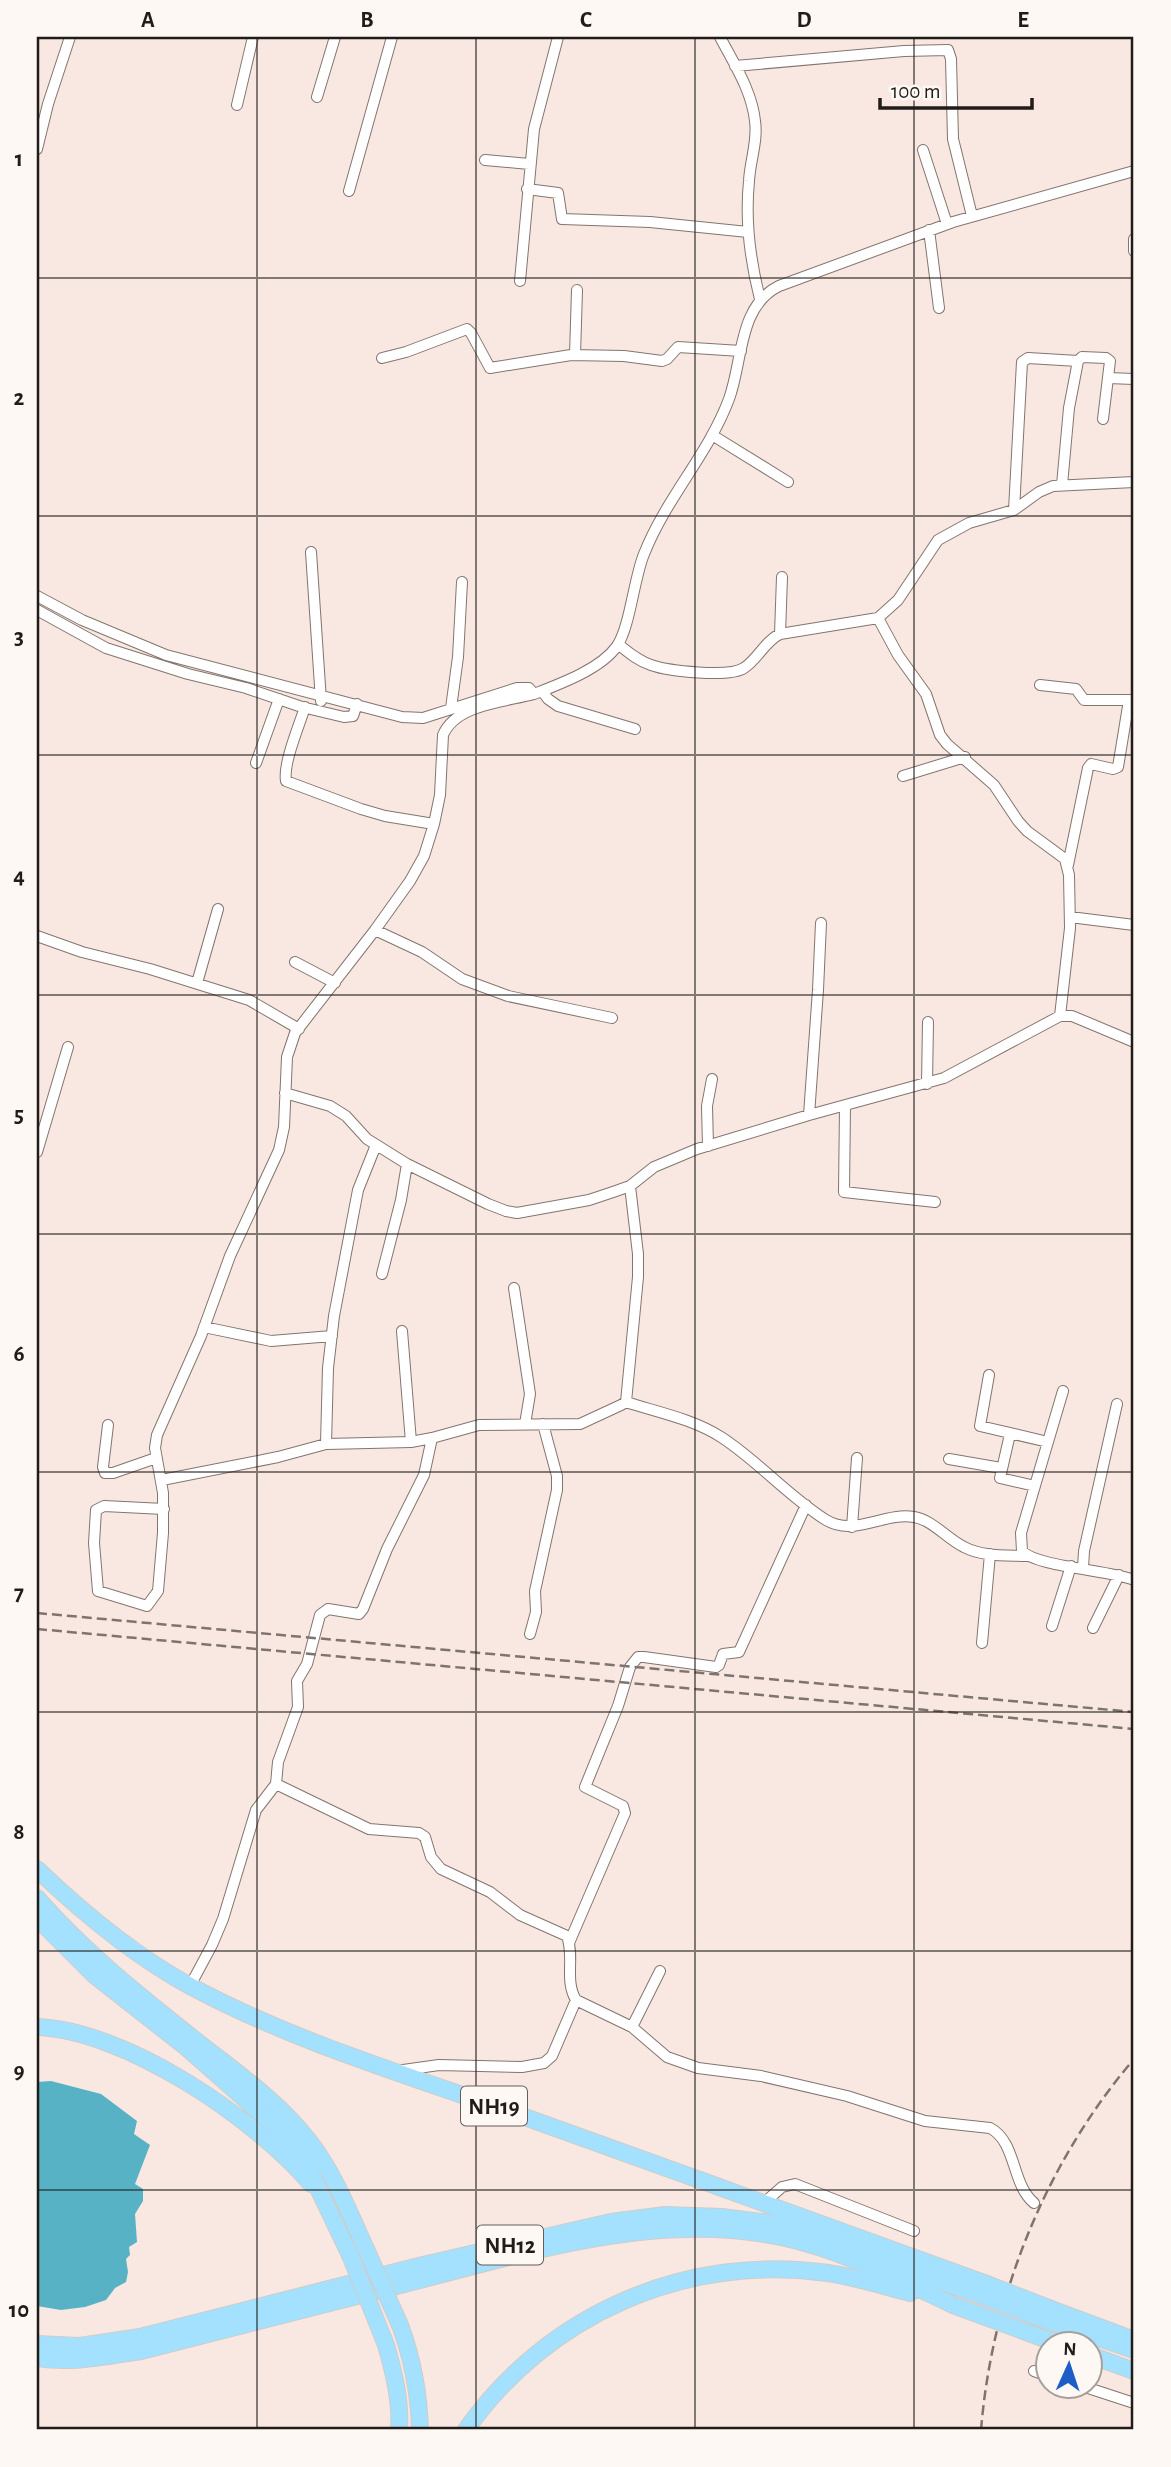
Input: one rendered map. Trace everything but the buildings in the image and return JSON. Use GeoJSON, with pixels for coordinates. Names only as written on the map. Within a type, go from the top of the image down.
{"type":"FeatureCollection","features":[{"type":"Feature","properties":{"kind":"highway","name":"NH19"},"geometry":{"type":"LineString","coordinates":[[37,1869],[110,1932],[190,1986],[282,2031],[765,2202],[1049,2315],[1134,2340]]}},
{"type":"Feature","properties":{"kind":"highway"},"geometry":{"type":"LineString","coordinates":[[37,1898],[58,1922],[117,1978],[255,2087],[294,2123],[322,2159],[400,2325],[415,2374],[420,2430]]}},
{"type":"Feature","properties":{"kind":"highway"},"geometry":{"type":"LineString","coordinates":[[37,1918],[94,1975],[187,2048],[266,2116],[296,2149],[307,2165],[350,2255],[386,2345],[395,2377],[400,2430]]}},
{"type":"Feature","properties":{"kind":"highway"},"geometry":{"type":"LineString","coordinates":[[37,2027],[72,2031],[104,2041],[127,2050],[185,2083],[261,2135],[302,2174],[324,2200]]}},
{"type":"Feature","properties":{"kind":"highway","name":"NH12"},"geometry":{"type":"LineString","coordinates":[[37,2344],[80,2346],[140,2337],[447,2259],[611,2222],[665,2216],[722,2217],[785,2225],[981,2289]]}},
{"type":"Feature","properties":{"kind":"highway"},"geometry":{"type":"LineString","coordinates":[[37,2358],[89,2359],[141,2351],[581,2240],[660,2229],[738,2230],[821,2248],[953,2305],[1034,2335]]}},
{"type":"Feature","properties":{"kind":"highway"},"geometry":{"type":"LineString","coordinates":[[466,2430],[485,2404],[508,2380],[535,2354],[569,2329],[615,2303],[668,2285],[750,2270],[791,2270],[828,2273],[953,2305]]}},
{"type":"Feature","properties":{"kind":"highway"},"geometry":{"type":"LineString","coordinates":[[1049,2315],[1134,2350]]}},
{"type":"Feature","properties":{"kind":"highway"},"geometry":{"type":"LineString","coordinates":[[1104,2360],[1134,2371]]}},
{"type":"Feature","properties":{"kind":"street"},"geometry":{"type":"LineString","coordinates":[[37,149],[48,104],[70,37]]}},
{"type":"Feature","properties":{"kind":"street"},"geometry":{"type":"LineString","coordinates":[[237,105],[253,37]]}},
{"type":"Feature","properties":{"kind":"street"},"geometry":{"type":"LineString","coordinates":[[317,97],[335,37]]}},
{"type":"Feature","properties":{"kind":"street"},"geometry":{"type":"LineString","coordinates":[[349,191],[392,37]]}},
{"type":"Feature","properties":{"kind":"street"},"geometry":{"type":"LineString","coordinates":[[520,281],[529,164],[538,106],[558,37]]}},
{"type":"Feature","properties":{"kind":"street"},"geometry":{"type":"LineString","coordinates":[[720,37],[747,89],[755,121],[755,144],[747,202],[751,263],[760,299]]}},
{"type":"Feature","properties":{"kind":"street"},"geometry":{"type":"LineString","coordinates":[[935,37],[935,49]]}},
{"type":"Feature","properties":{"kind":"street"},"geometry":{"type":"LineString","coordinates":[[735,66],[948,50],[951,53],[953,139],[972,216]]}},
{"type":"Feature","properties":{"kind":"street"},"geometry":{"type":"LineString","coordinates":[[923,150],[947,224]]}},
{"type":"Feature","properties":{"kind":"street"},"geometry":{"type":"LineString","coordinates":[[485,160],[529,164]]}},
{"type":"Feature","properties":{"kind":"street"},"geometry":{"type":"LineString","coordinates":[[164,1509],[104,1506],[96,1510],[94,1543],[98,1591],[147,1606],[153,1601],[159,1583],[164,1509],[157,1436],[204,1327],[230,1256],[279,1150],[284,1128],[287,1057],[299,1029],[410,881],[424,856],[440,795],[443,735],[447,725],[463,713],[563,683],[601,662],[618,644],[648,544],[669,501],[712,435],[729,397],[752,311],[760,299],[779,286],[929,230],[1134,171]]}},
{"type":"Feature","properties":{"kind":"street"},"geometry":{"type":"LineString","coordinates":[[527,189],[558,193],[562,219],[649,222],[748,232]]}},
{"type":"Feature","properties":{"kind":"street"},"geometry":{"type":"LineString","coordinates":[[929,230],[939,308]]}},
{"type":"Feature","properties":{"kind":"street"},"geometry":{"type":"LineString","coordinates":[[1134,239],[1134,251]]}},
{"type":"Feature","properties":{"kind":"street"},"geometry":{"type":"LineString","coordinates":[[575,355],[577,290]]}},
{"type":"Feature","properties":{"kind":"street"},"geometry":{"type":"LineString","coordinates":[[382,358],[467,329],[490,368],[575,355],[624,356],[662,361],[678,347],[741,351]]}},
{"type":"Feature","properties":{"kind":"street"},"geometry":{"type":"LineString","coordinates":[[1062,485],[1068,418],[1078,361],[1082,357],[1108,359],[1103,419]]}},
{"type":"Feature","properties":{"kind":"street"},"geometry":{"type":"LineString","coordinates":[[1014,510],[1022,362],[1028,358],[1078,361]]}},
{"type":"Feature","properties":{"kind":"street"},"geometry":{"type":"LineString","coordinates":[[1108,378],[1134,379]]}},
{"type":"Feature","properties":{"kind":"street"},"geometry":{"type":"LineString","coordinates":[[712,435],[788,482]]}},
{"type":"Feature","properties":{"kind":"street"},"geometry":{"type":"LineString","coordinates":[[618,644],[650,665],[733,672],[751,663],[771,640],[780,634],[878,618],[898,600],[938,540],[969,523],[1014,510],[1039,492],[1053,486],[1134,482]]}},
{"type":"Feature","properties":{"kind":"street"},"geometry":{"type":"LineString","coordinates":[[311,552],[321,711]]}},
{"type":"Feature","properties":{"kind":"street"},"geometry":{"type":"LineString","coordinates":[[780,634],[782,577]]}},
{"type":"Feature","properties":{"kind":"street"},"geometry":{"type":"LineString","coordinates":[[451,708],[458,657],[462,582]]}},
{"type":"Feature","properties":{"kind":"street"},"geometry":{"type":"LineString","coordinates":[[37,596],[82,620],[166,655],[411,718],[423,718],[517,688],[529,688],[558,706],[635,729]]}},
{"type":"Feature","properties":{"kind":"street"},"geometry":{"type":"LineString","coordinates":[[37,610],[106,648],[305,707],[351,718],[357,704]]}},
{"type":"Feature","properties":{"kind":"street"},"geometry":{"type":"LineString","coordinates":[[878,618],[898,655],[926,694],[940,734],[947,744],[994,785],[1023,826],[1066,859],[1070,917],[1060,1016]]}},
{"type":"Feature","properties":{"kind":"street"},"geometry":{"type":"LineString","coordinates":[[1041,685],[1076,689],[1082,698],[1087,700],[1131,700],[1118,767],[1113,769],[1091,764],[1088,768],[1068,867]]}},
{"type":"Feature","properties":{"kind":"street"},"geometry":{"type":"LineString","coordinates":[[256,763],[279,698]]}},
{"type":"Feature","properties":{"kind":"street"},"geometry":{"type":"LineString","coordinates":[[305,707],[285,775],[286,781],[385,816],[434,824]]}},
{"type":"Feature","properties":{"kind":"street"},"geometry":{"type":"LineString","coordinates":[[903,776],[965,757]]}},
{"type":"Feature","properties":{"kind":"street"},"geometry":{"type":"LineString","coordinates":[[197,983],[218,909]]}},
{"type":"Feature","properties":{"kind":"street"},"geometry":{"type":"LineString","coordinates":[[1070,917],[1134,925]]}},
{"type":"Feature","properties":{"kind":"street"},"geometry":{"type":"LineString","coordinates":[[809,1115],[821,923]]}},
{"type":"Feature","properties":{"kind":"street"},"geometry":{"type":"LineString","coordinates":[[374,930],[422,952],[462,979],[508,996],[612,1018]]}},
{"type":"Feature","properties":{"kind":"street"},"geometry":{"type":"LineString","coordinates":[[37,936],[82,952],[249,1000],[299,1029]]}},
{"type":"Feature","properties":{"kind":"street"},"geometry":{"type":"LineString","coordinates":[[295,962],[335,983]]}},
{"type":"Feature","properties":{"kind":"street"},"geometry":{"type":"LineString","coordinates":[[285,1093],[330,1106],[346,1116],[376,1145],[407,1164],[488,1204],[506,1212],[517,1213],[589,1200],[631,1186],[654,1167],[708,1146],[809,1115],[928,1084],[1060,1016],[1072,1016],[1134,1042]]}},
{"type":"Feature","properties":{"kind":"street"},"geometry":{"type":"LineString","coordinates":[[928,1022],[928,1084]]}},
{"type":"Feature","properties":{"kind":"street"},"geometry":{"type":"LineString","coordinates":[[37,1152],[68,1047]]}},
{"type":"Feature","properties":{"kind":"street"},"geometry":{"type":"LineString","coordinates":[[708,1146],[707,1114],[712,1079]]}},
{"type":"Feature","properties":{"kind":"street"},"geometry":{"type":"LineString","coordinates":[[845,1106],[844,1192],[935,1202]]}},
{"type":"Feature","properties":{"kind":"street"},"geometry":{"type":"LineString","coordinates":[[326,1437],[332,1336],[354,1203],[376,1145]]}},
{"type":"Feature","properties":{"kind":"street"},"geometry":{"type":"LineString","coordinates":[[382,1273],[401,1200],[407,1164]]}},
{"type":"Feature","properties":{"kind":"street"},"geometry":{"type":"LineString","coordinates":[[108,1425],[103,1467],[105,1473],[113,1473],[278,1457],[326,1437],[432,1438],[468,1426],[527,1415],[542,1424],[580,1424],[608,1413],[626,1396],[638,1277],[631,1186]]}},
{"type":"Feature","properties":{"kind":"street"},"geometry":{"type":"LineString","coordinates":[[514,1288],[530,1394],[527,1415]]}},
{"type":"Feature","properties":{"kind":"street"},"geometry":{"type":"LineString","coordinates":[[204,1327],[271,1341],[332,1336]]}},
{"type":"Feature","properties":{"kind":"street"},"geometry":{"type":"LineString","coordinates":[[402,1331],[410,1436]]}},
{"type":"Feature","properties":{"kind":"street"},"geometry":{"type":"LineString","coordinates":[[989,1375],[980,1426],[1048,1442]]}},
{"type":"Feature","properties":{"kind":"street"},"geometry":{"type":"LineString","coordinates":[[1023,1550],[1035,1486],[1063,1391]]}},
{"type":"Feature","properties":{"kind":"street"},"geometry":{"type":"LineString","coordinates":[[626,1396],[721,1436],[806,1505],[835,1524],[917,1517],[965,1548],[990,1554],[1023,1550],[1080,1562],[1134,1580]]}},
{"type":"Feature","properties":{"kind":"street"},"geometry":{"type":"LineString","coordinates":[[1052,1626],[1080,1562],[1117,1404]]}},
{"type":"Feature","properties":{"kind":"street"},"geometry":{"type":"LineString","coordinates":[[530,1634],[536,1612],[535,1591],[557,1490],[557,1476],[542,1424]]}},
{"type":"Feature","properties":{"kind":"street"},"geometry":{"type":"LineString","coordinates":[[1010,1434],[1000,1478],[1035,1486]]}},
{"type":"Feature","properties":{"kind":"street"},"geometry":{"type":"LineString","coordinates":[[190,1986],[223,1919],[256,1810],[276,1784],[278,1762],[298,1707],[297,1682],[307,1664],[320,1615],[328,1609],[359,1614],[363,1609],[387,1549],[424,1475],[432,1438]]}},
{"type":"Feature","properties":{"kind":"street"},"geometry":{"type":"LineString","coordinates":[[853,1523],[857,1458]]}},
{"type":"Feature","properties":{"kind":"street"},"geometry":{"type":"LineString","coordinates":[[949,1459],[1001,1468]]}},
{"type":"Feature","properties":{"kind":"street"},"geometry":{"type":"LineString","coordinates":[[569,1943],[625,1814],[623,1806],[587,1790],[586,1787],[618,1706],[630,1667],[638,1657],[644,1657],[716,1667],[723,1654],[739,1652],[806,1505]]}},
{"type":"Feature","properties":{"kind":"street"},"geometry":{"type":"LineString","coordinates":[[982,1643],[990,1554]]}},
{"type":"Feature","properties":{"kind":"street"},"geometry":{"type":"LineString","coordinates":[[1093,1628],[1119,1575]]}},
{"type":"Feature","properties":{"kind":"street"},"geometry":{"type":"LineString","coordinates":[[276,1784],[369,1829],[419,1833],[425,1837],[431,1857],[441,1869],[490,1892],[520,1915],[567,1936],[569,1982],[576,2000],[632,2027],[667,2057],[698,2068],[761,2076],[847,2096],[925,2121],[990,2128],[998,2132],[1003,2139],[1024,2189],[1034,2203]]}},
{"type":"Feature","properties":{"kind":"street"},"geometry":{"type":"LineString","coordinates":[[632,2027],[660,1971]]}},
{"type":"Feature","properties":{"kind":"street"},"geometry":{"type":"LineString","coordinates":[[396,2071],[439,2065],[522,2067],[544,2063],[552,2056],[576,2000]]}},
{"type":"Feature","properties":{"kind":"street"},"geometry":{"type":"LineString","coordinates":[[765,2202],[782,2187],[795,2184],[914,2231]]}},
{"type":"Feature","properties":{"kind":"street"},"geometry":{"type":"LineString","coordinates":[[1104,2393],[1134,2403]]}},
{"type":"Feature","properties":{"kind":"water"},"geometry":{"type":"Polygon","coordinates":[[[51,2081],[101,2094],[137,2121],[134,2134],[150,2145],[135,2184],[143,2189],[143,2201],[135,2214],[137,2242],[129,2247],[126,2282],[115,2288],[106,2300],[85,2307],[61,2310],[37,2306],[37,2082],[51,2081]]]}},
{"type":"Feature","properties":{"kind":"railway"},"geometry":{"type":"LineString","coordinates":[[37,1613],[1134,1712]]}},
{"type":"Feature","properties":{"kind":"railway"},"geometry":{"type":"LineString","coordinates":[[37,1629],[1134,1729]]}},
{"type":"Feature","properties":{"kind":"railway"},"geometry":{"type":"LineString","coordinates":[[981,2430],[997,2330],[1011,2280],[1029,2232],[1075,2141],[1134,2059]]}}]}
